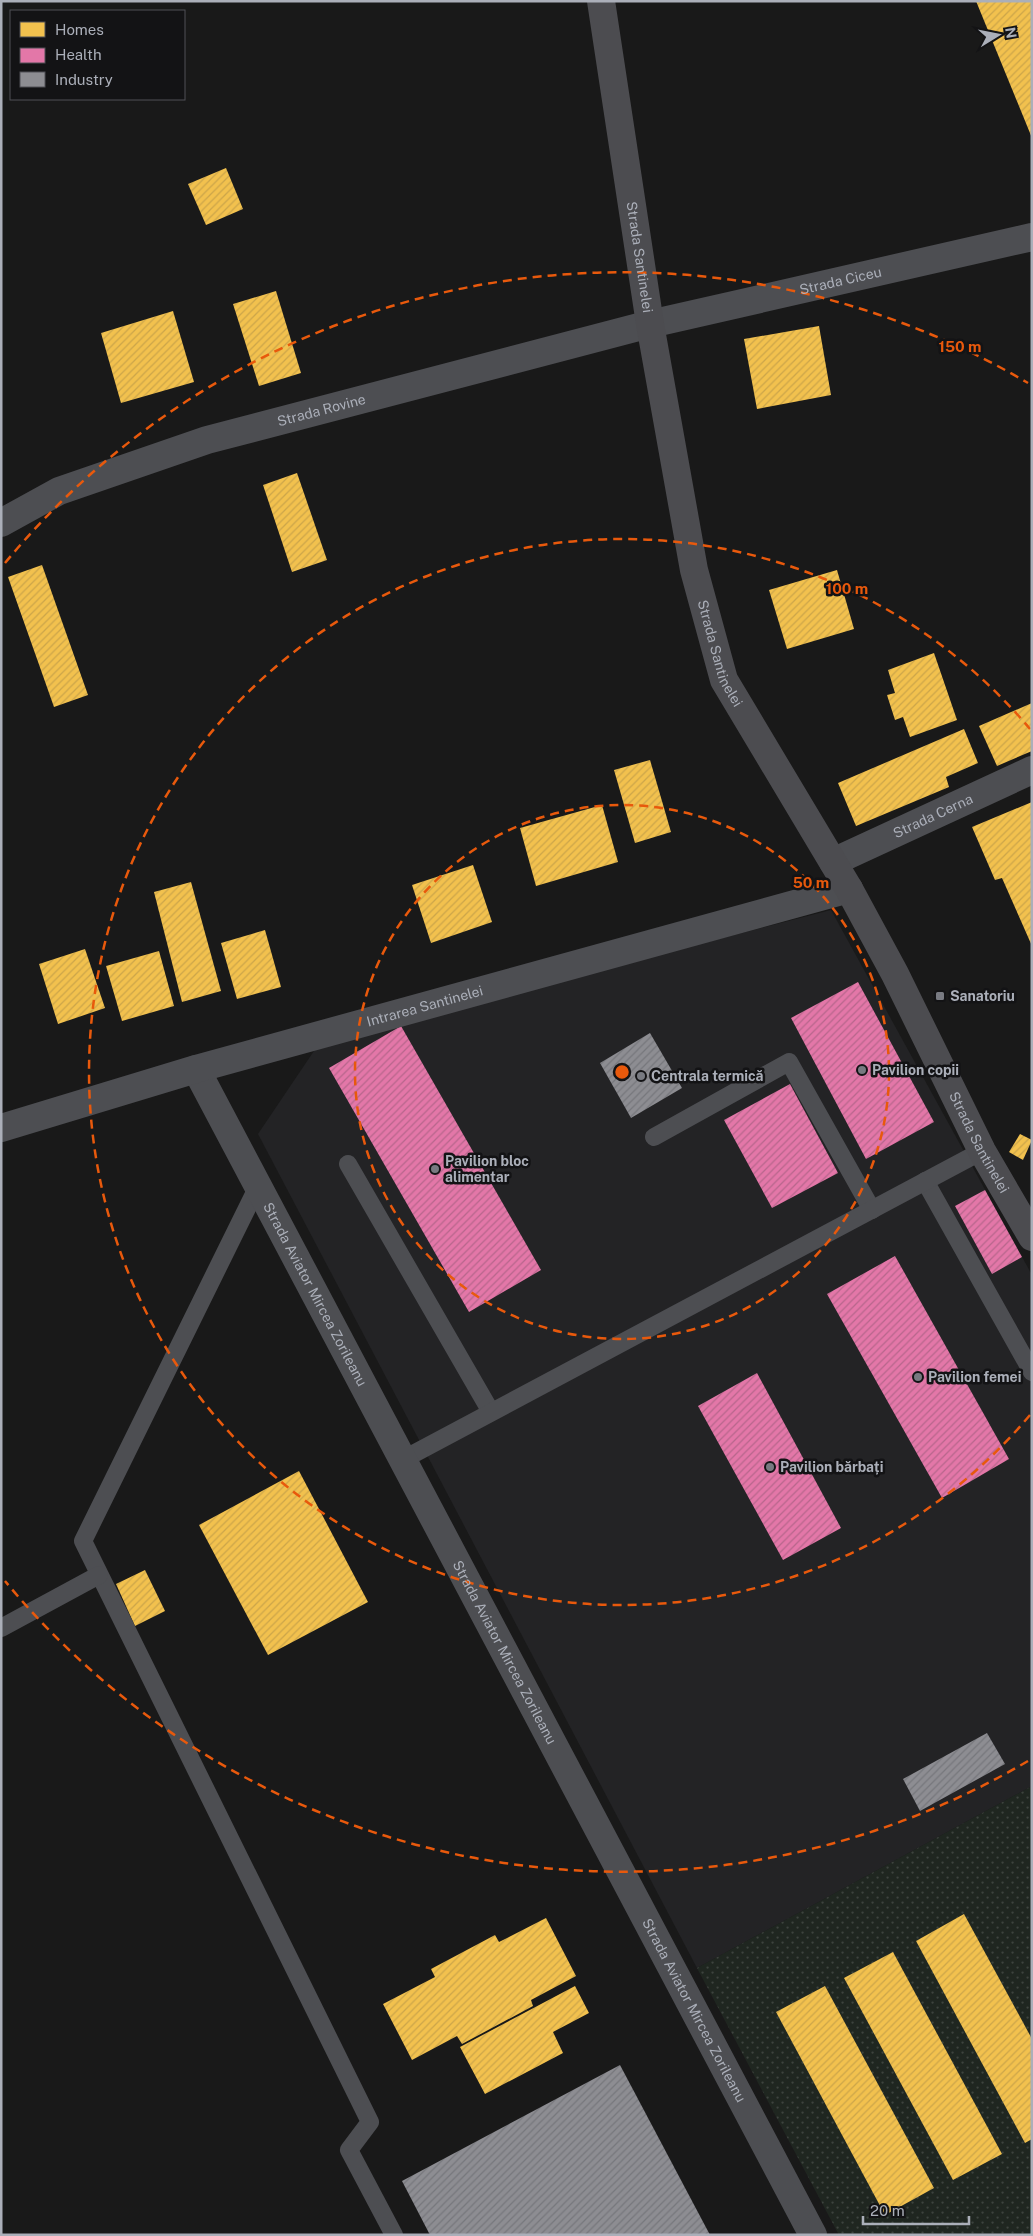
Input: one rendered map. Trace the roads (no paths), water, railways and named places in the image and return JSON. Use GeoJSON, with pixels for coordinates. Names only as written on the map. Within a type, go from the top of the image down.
{"type":"FeatureCollection","features":[{"type":"Feature","properties":{"kind":"street","name":"Strada Santinelei"},"geometry":{"type":"LineString","coordinates":[[601,1],[650,324],[694,570],[724,680],[849,889],[895,974],[982,1151],[1032,1237]]}},
{"type":"Feature","properties":{"kind":"street","name":"Strada Ciceu"},"geometry":{"type":"LineString","coordinates":[[650,324],[1032,237]]}},
{"type":"Feature","properties":{"kind":"street","name":"Strada Rovine"},"geometry":{"type":"LineString","coordinates":[[1,523],[59,491],[207,440],[650,324]]}},
{"type":"Feature","properties":{"kind":"street","name":"Strada Cerna"},"geometry":{"type":"LineString","coordinates":[[833,862],[1032,770]]}},
{"type":"Feature","properties":{"kind":"street","name":"Intrarea Santinelei"},"geometry":{"type":"LineString","coordinates":[[1,1128],[196,1069],[849,889]]}},
{"type":"Feature","properties":{"kind":"street","name":"Strada Aviator Mircea Zorileanu"},"geometry":{"type":"LineString","coordinates":[[196,1069],[813,2235]]}},
{"type":"Feature","properties":{"kind":"lane"},"geometry":{"type":"LineString","coordinates":[[654,1138],[789,1062],[872,1210]]}},
{"type":"Feature","properties":{"kind":"lane"},"geometry":{"type":"LineString","coordinates":[[402,1460],[982,1151]]}},
{"type":"Feature","properties":{"kind":"lane"},"geometry":{"type":"LineString","coordinates":[[348,1164],[491,1412]]}},
{"type":"Feature","properties":{"kind":"lane"},"geometry":{"type":"LineString","coordinates":[[926,1181],[1032,1372]]}},
{"type":"Feature","properties":{"kind":"lane"},"geometry":{"type":"LineString","coordinates":[[258,1186],[83,1541],[370,2122],[350,2150],[394,2235]]}},
{"type":"Feature","properties":{"kind":"lane"},"geometry":{"type":"LineString","coordinates":[[1,1628],[99,1575]]}},
{"type":"Feature","properties":{"kind":"place","name":"Sanatoriu"},"geometry":{"type":"Point","coordinates":[940,996]}},
{"type":"Feature","properties":{"kind":"place","name":"Pavilion copii"},"geometry":{"type":"Point","coordinates":[862,1070]}},
{"type":"Feature","properties":{"kind":"place","name":"Centrala termică"},"geometry":{"type":"Point","coordinates":[641,1076]}},
{"type":"Feature","properties":{"kind":"place","name":"Pavilion bloc alimentar"},"geometry":{"type":"Point","coordinates":[435,1169]}},
{"type":"Feature","properties":{"kind":"place","name":"Pavilion femei"},"geometry":{"type":"Point","coordinates":[918,1377]}},
{"type":"Feature","properties":{"kind":"place","name":"Pavilion bărbați"},"geometry":{"type":"Point","coordinates":[770,1467]}}]}
